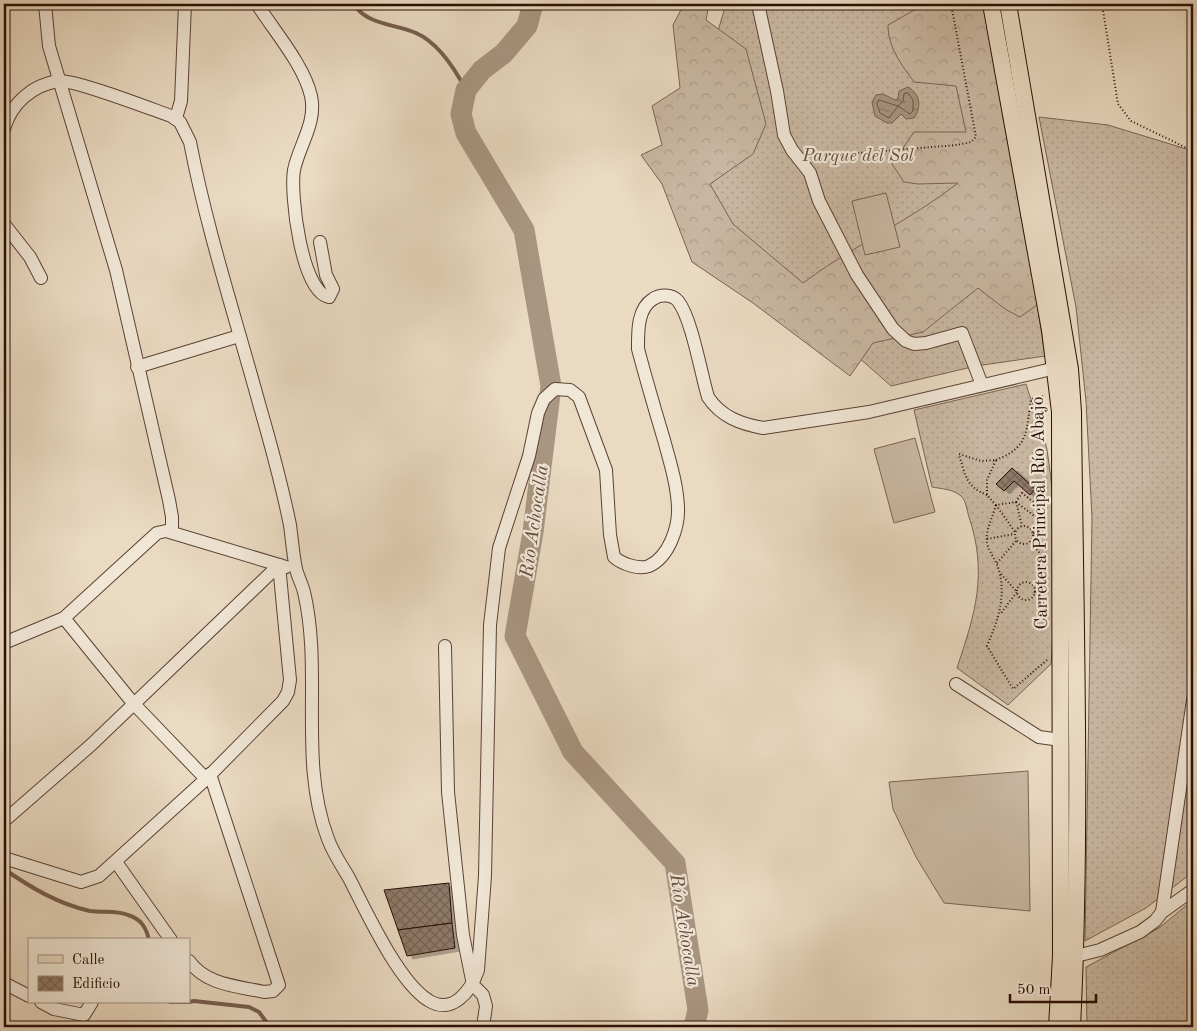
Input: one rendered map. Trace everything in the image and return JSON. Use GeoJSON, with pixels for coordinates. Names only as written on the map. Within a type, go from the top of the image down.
{"type":"FeatureCollection","features":[{"type":"Feature","properties":{"kind":"main road","name":"Carretera Principal Río Abajo"},"geometry":{"type":"LineString","coordinates":[[991,4],[1073,412],[1076,695],[1068,956],[1057,1027]]}},
{"type":"Feature","properties":{"kind":"main road","name":"Carretera Principal Río Abajo"},"geometry":{"type":"LineString","coordinates":[[1008,4],[1063,368],[1058,392],[1061,470],[1060,740],[1072,1027]]}},
{"type":"Feature","properties":{"kind":"street"},"geometry":{"type":"LineString","coordinates":[[45,4],[49,46],[116,270],[169,500],[172,532]]}},
{"type":"Feature","properties":{"kind":"street"},"geometry":{"type":"LineString","coordinates":[[176,118],[181,101],[185,4]]}},
{"type":"Feature","properties":{"kind":"street"},"geometry":{"type":"LineString","coordinates":[[257,4],[306,81],[311,98],[312,116],[294,169],[293,196],[308,273],[320,293],[329,297],[333,289],[326,275],[320,242]]}},
{"type":"Feature","properties":{"kind":"street"},"geometry":{"type":"LineString","coordinates":[[758,4],[778,91],[784,135],[792,150],[804,162],[810,173],[819,201],[857,275],[893,329],[906,340],[914,344],[962,333],[982,385]]}},
{"type":"Feature","properties":{"kind":"street"},"geometry":{"type":"LineString","coordinates":[[4,129],[8,114],[18,101],[39,88],[59,81],[100,92],[176,118],[190,142],[239,336],[260,407],[290,524],[296,570],[304,592],[311,638],[314,754],[318,804],[328,840],[403,974],[430,1002],[445,1005],[459,1001],[473,985],[478,970],[485,876],[490,624],[499,548],[529,456],[538,413],[544,399],[555,389],[564,388],[576,393],[583,406],[606,470],[610,536],[614,557],[625,564],[648,567],[668,549],[674,532],[678,508],[674,478],[638,349],[638,326],[641,314],[647,303],[654,298],[668,296],[674,297],[678,302],[687,322],[708,398],[713,406],[725,416],[750,426],[763,428],[869,412],[1063,368]]}},
{"type":"Feature","properties":{"kind":"street"},"geometry":{"type":"LineString","coordinates":[[4,224],[30,257],[42,278]]}},
{"type":"Feature","properties":{"kind":"street"},"geometry":{"type":"LineString","coordinates":[[137,367],[239,336]]}},
{"type":"Feature","properties":{"kind":"street"},"geometry":{"type":"LineString","coordinates":[[4,643],[64,618],[158,534],[166,531],[296,570]]}},
{"type":"Feature","properties":{"kind":"street"},"geometry":{"type":"LineString","coordinates":[[4,822],[91,745],[279,565]]}},
{"type":"Feature","properties":{"kind":"street"},"geometry":{"type":"LineString","coordinates":[[4,858],[81,882],[99,876],[208,777],[288,692],[288,644],[279,565]]}},
{"type":"Feature","properties":{"kind":"street"},"geometry":{"type":"LineString","coordinates":[[64,618],[133,703],[208,777],[279,985],[273,991],[264,992],[208,979],[197,972],[190,962]]}},
{"type":"Feature","properties":{"kind":"street"},"geometry":{"type":"LineString","coordinates":[[445,646],[448,792],[463,935],[473,985],[483,995],[486,1006],[484,1027]]}},
{"type":"Feature","properties":{"kind":"street"},"geometry":{"type":"LineString","coordinates":[[956,684],[1039,737],[1060,740]]}},
{"type":"Feature","properties":{"kind":"street"},"geometry":{"type":"LineString","coordinates":[[1162,912],[1193,700]]}},
{"type":"Feature","properties":{"kind":"street"},"geometry":{"type":"LineString","coordinates":[[116,862],[170,938]]}},
{"type":"Feature","properties":{"kind":"street"},"geometry":{"type":"LineString","coordinates":[[1068,956],[1100,950],[1132,937],[1156,921],[1162,912],[1193,890]]}},
{"type":"Feature","properties":{"kind":"street"},"geometry":{"type":"LineString","coordinates":[[4,983],[28,995]]}},
{"type":"Feature","properties":{"kind":"street"},"geometry":{"type":"LineString","coordinates":[[45,1004],[54,1009],[84,1015],[91,1004]]}},
{"type":"Feature","properties":{"kind":"path"},"geometry":{"type":"LineString","coordinates":[[804,162],[820,156],[957,145],[971,142],[976,137],[952,4]]}},
{"type":"Feature","properties":{"kind":"path"},"geometry":{"type":"LineString","coordinates":[[1102,4],[1118,104],[1131,121],[1193,150]]}},
{"type":"Feature","properties":{"kind":"path"},"geometry":{"type":"LineString","coordinates":[[997,564],[1016,540],[1015,533],[987,495],[976,490],[965,477],[959,454],[981,461],[996,460],[1013,454],[1025,437],[1031,399],[1058,392]]}},
{"type":"Feature","properties":{"kind":"path"},"geometry":{"type":"LineString","coordinates":[[987,495],[987,480],[996,460]]}},
{"type":"Feature","properties":{"kind":"path"},"geometry":{"type":"LineString","coordinates":[[1022,526],[1016,502],[1022,492],[1048,514]]}},
{"type":"Feature","properties":{"kind":"path"},"geometry":{"type":"LineString","coordinates":[[996,506],[1016,502],[1049,527]]}},
{"type":"Feature","properties":{"kind":"path"},"geometry":{"type":"LineString","coordinates":[[996,506],[987,532],[987,539],[1000,572],[1002,600],[1000,615]]}},
{"type":"Feature","properties":{"kind":"path"},"geometry":{"type":"LineString","coordinates":[[1048,520],[1049,527]]}},
{"type":"Feature","properties":{"kind":"path"},"geometry":{"type":"LineString","coordinates":[[987,539],[1015,533],[1022,526]]}},
{"type":"Feature","properties":{"kind":"path"},"geometry":{"type":"LineString","coordinates":[[1022,526],[1030,528],[1033,533]]}},
{"type":"Feature","properties":{"kind":"path"},"geometry":{"type":"LineString","coordinates":[[1016,540],[1022,544],[1030,541],[1033,533],[1049,527]]}},
{"type":"Feature","properties":{"kind":"path"},"geometry":{"type":"LineString","coordinates":[[1030,541],[1050,566]]}},
{"type":"Feature","properties":{"kind":"path"},"geometry":{"type":"LineString","coordinates":[[1000,572],[1020,598],[1028,600],[1033,597],[1050,566],[1049,556]]}},
{"type":"Feature","properties":{"kind":"path"},"geometry":{"type":"LineString","coordinates":[[1046,607],[1031,584],[1026,582],[1018,586],[1017,592],[1000,615],[987,646],[1013,689],[1048,658]]}},
{"type":"Feature","properties":{"kind":"green space"},"geometry":{"type":"Polygon","coordinates":[[[684,4],[709,4],[706,20],[746,49],[766,124],[753,154],[710,184],[733,224],[803,283],[841,257],[940,197],[958,183],[918,184],[904,182],[892,164],[914,132],[966,132],[956,86],[914,82],[893,48],[888,25],[925,4],[983,4],[1020,190],[1037,305],[1020,317],[1005,309],[978,288],[923,332],[873,343],[850,376],[753,303],[692,262],[662,184],[641,155],[662,145],[652,106],[680,88],[673,25],[684,4]]]}},
{"type":"Feature","properties":{"kind":"green space","name":"Parque del Sol"},"geometry":{"type":"Polygon","coordinates":[[[726,4],[983,4],[1020,190],[1045,356],[976,366],[891,386],[662,184],[715,41],[726,4]]]}},
{"type":"Feature","properties":{"kind":"green space"},"geometry":{"type":"Polygon","coordinates":[[[804,4],[833,4],[833,7],[804,8],[804,4]]]}},
{"type":"Feature","properties":{"kind":"green space"},"geometry":{"type":"Polygon","coordinates":[[[1039,117],[1108,125],[1193,151],[1193,872],[1146,908],[1085,941],[1092,518],[1086,401],[1076,307],[1039,117]]]}},
{"type":"Feature","properties":{"kind":"green space"},"geometry":{"type":"Polygon","coordinates":[[[886,193],[900,247],[865,255],[852,201],[886,193]]]}},
{"type":"Feature","properties":{"kind":"green space"},"geometry":{"type":"Polygon","coordinates":[[[1026,384],[1045,441],[1051,476],[1055,557],[1053,638],[1051,664],[1008,705],[957,668],[974,612],[977,594],[978,557],[975,538],[963,498],[951,491],[932,487],[914,410],[1026,384]]]}},
{"type":"Feature","properties":{"kind":"green space"},"geometry":{"type":"Polygon","coordinates":[[[915,438],[935,512],[894,523],[874,449],[915,438]]]}},
{"type":"Feature","properties":{"kind":"green space"},"geometry":{"type":"Polygon","coordinates":[[[1028,771],[1030,911],[944,903],[916,857],[893,809],[889,782],[1028,771]]]}},
{"type":"Feature","properties":{"kind":"green space"},"geometry":{"type":"Polygon","coordinates":[[[1193,900],[1193,1027],[1087,1027],[1086,967],[1159,928],[1193,900]]]}},
{"type":"Feature","properties":{"kind":"water"},"geometry":{"type":"Polygon","coordinates":[[[908,87],[915,93],[919,101],[917,114],[914,118],[906,119],[901,114],[892,123],[887,123],[875,116],[872,102],[876,95],[883,94],[895,100],[898,99],[899,91],[908,87]]]}},
{"type":"Feature","properties":{"kind":"building"},"geometry":{"type":"Polygon","coordinates":[[[1012,468],[1035,489],[1030,495],[1014,481],[1004,491],[996,484],[1012,468]]]}},
{"type":"Feature","properties":{"kind":"building"},"geometry":{"type":"Polygon","coordinates":[[[449,883],[452,923],[398,930],[384,890],[449,883]]]}},
{"type":"Feature","properties":{"kind":"building"},"geometry":{"type":"Polygon","coordinates":[[[452,923],[455,948],[407,956],[398,930],[452,923]]]}},
{"type":"Feature","properties":{"kind":"waterway"},"geometry":{"type":"LineString","coordinates":[[354,4],[366,16],[416,33],[432,43],[446,57],[466,90]]}},
{"type":"Feature","properties":{"kind":"waterway","name":"Río Achocalla"},"geometry":{"type":"LineString","coordinates":[[533,4],[527,26],[504,53],[482,70],[466,90],[461,114],[466,133],[524,230],[551,386],[533,532],[515,636],[573,752],[675,863],[698,1010],[694,1027]]}},
{"type":"Feature","properties":{"kind":"waterway"},"geometry":{"type":"LineString","coordinates":[[4,869],[34,888],[67,904],[90,911],[123,913],[133,917],[142,924],[148,938]]}},
{"type":"Feature","properties":{"kind":"waterway"},"geometry":{"type":"LineString","coordinates":[[190,1002],[249,1007],[259,1012],[270,1027]]}}]}
